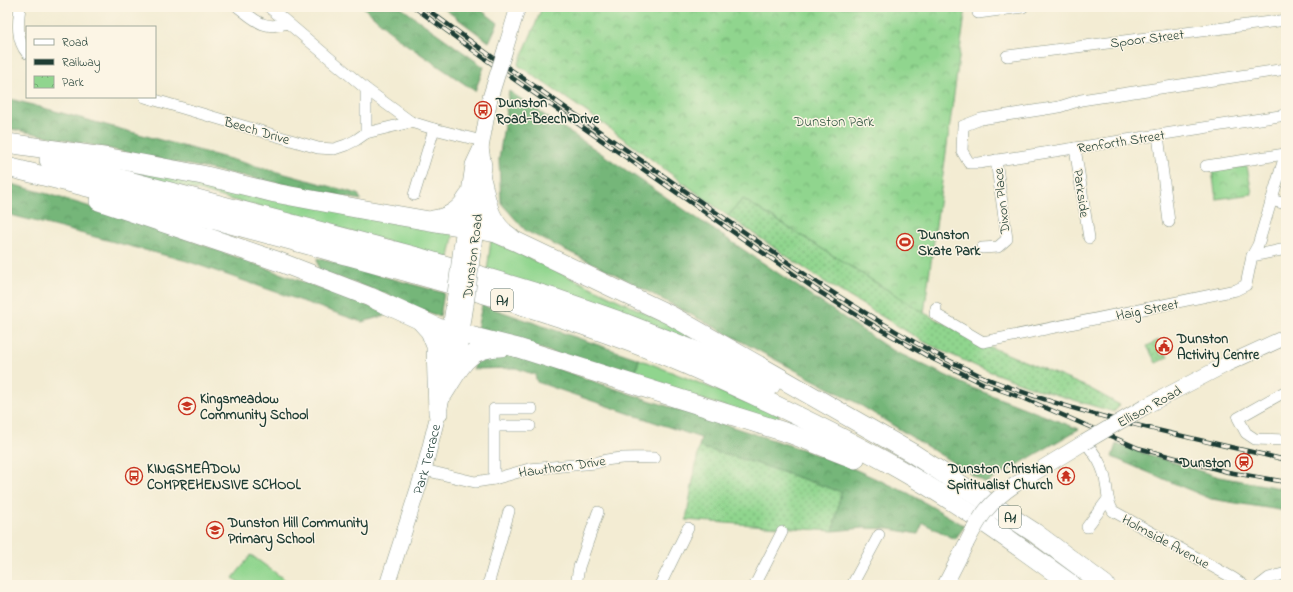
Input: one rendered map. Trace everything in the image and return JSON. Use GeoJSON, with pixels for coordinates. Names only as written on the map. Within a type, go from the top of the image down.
{"type":"FeatureCollection","features":[{"type":"Feature","properties":{"kind":"highway"},"geometry":{"type":"LineString","coordinates":[[7,143],[110,158],[202,175],[282,195],[496,233],[515,240],[670,315],[912,453]]}},
{"type":"Feature","properties":{"kind":"highway","name":"A1"},"geometry":{"type":"LineString","coordinates":[[7,148],[414,256],[554,298],[626,323],[691,349],[794,395],[912,453],[1034,533],[1105,585]]}},
{"type":"Feature","properties":{"kind":"highway","name":"A1"},"geometry":{"type":"LineString","coordinates":[[7,167],[113,192],[415,274],[549,314],[610,335],[684,364],[795,414],[899,469],[967,511],[1072,585]]}},
{"type":"Feature","properties":{"kind":"highway"},"geometry":{"type":"LineString","coordinates":[[7,171],[85,196],[277,262],[370,297],[438,328],[518,348],[791,434],[844,453],[967,511]]}},
{"type":"Feature","properties":{"kind":"highway"},"geometry":{"type":"LineString","coordinates":[[482,182],[493,220],[500,229],[515,240]]}},
{"type":"Feature","properties":{"kind":"highway"},"geometry":{"type":"LineString","coordinates":[[428,220],[443,218],[453,214],[461,208],[468,197]]}},
{"type":"Feature","properties":{"kind":"highway"},"geometry":{"type":"LineString","coordinates":[[420,319],[430,331],[436,346],[438,413]]}},
{"type":"Feature","properties":{"kind":"highway"},"geometry":{"type":"LineString","coordinates":[[443,394],[466,361],[475,352],[493,347],[518,348]]}},
{"type":"Feature","properties":{"kind":"street"},"geometry":{"type":"LineString","coordinates":[[20,7],[18,26],[22,47],[26,52]]}},
{"type":"Feature","properties":{"kind":"street"},"geometry":{"type":"LineString","coordinates":[[238,7],[260,24],[276,27],[287,23]]}},
{"type":"Feature","properties":{"kind":"street"},"geometry":{"type":"LineString","coordinates":[[269,7],[366,89],[411,122],[481,144]]}},
{"type":"Feature","properties":{"kind":"street","name":"Dunston Road"},"geometry":{"type":"LineString","coordinates":[[470,228],[468,197],[473,165],[481,144],[490,98],[518,7]]}},
{"type":"Feature","properties":{"kind":"street"},"geometry":{"type":"LineString","coordinates":[[978,13],[1023,7]]}},
{"type":"Feature","properties":{"kind":"street","name":"Spoor Street"},"geometry":{"type":"LineString","coordinates":[[1007,56],[1286,20]]}},
{"type":"Feature","properties":{"kind":"street","name":"Renforth Street"},"geometry":{"type":"LineString","coordinates":[[1286,69],[1081,100],[1059,106],[981,118],[963,126],[962,151],[969,163],[1286,115]]}},
{"type":"Feature","properties":{"kind":"street"},"geometry":{"type":"LineString","coordinates":[[366,89],[366,133]]}},
{"type":"Feature","properties":{"kind":"street","name":"Beech Drive"},"geometry":{"type":"LineString","coordinates":[[148,98],[318,148],[334,149],[356,140],[366,133],[411,122]]}},
{"type":"Feature","properties":{"kind":"street"},"geometry":{"type":"LineString","coordinates":[[414,195],[434,129]]}},
{"type":"Feature","properties":{"kind":"street"},"geometry":{"type":"LineString","coordinates":[[1158,135],[1169,222]]}},
{"type":"Feature","properties":{"kind":"street","name":"Dunston Road"},"geometry":{"type":"LineString","coordinates":[[470,228],[482,182],[484,166],[481,144]]}},
{"type":"Feature","properties":{"kind":"street","name":"Parkside"},"geometry":{"type":"LineString","coordinates":[[1075,148],[1089,238]]}},
{"type":"Feature","properties":{"kind":"street"},"geometry":{"type":"LineString","coordinates":[[1206,166],[1286,153],[1277,202],[1252,256]]}},
{"type":"Feature","properties":{"kind":"street","name":"Dixon Place"},"geometry":{"type":"LineString","coordinates":[[982,248],[998,247],[1007,239],[996,160]]}},
{"type":"Feature","properties":{"kind":"street","name":"Park Terrace"},"geometry":{"type":"LineString","coordinates":[[387,585],[424,470],[451,363],[448,342],[456,333],[470,228]]}},
{"type":"Feature","properties":{"kind":"street"},"geometry":{"type":"LineString","coordinates":[[1252,256],[1286,249]]}},
{"type":"Feature","properties":{"kind":"street","name":"Haig Street"},"geometry":{"type":"LineString","coordinates":[[936,308],[935,314],[983,342],[1236,290],[1246,285],[1252,256]]}},
{"type":"Feature","properties":{"kind":"street","name":"Ellison Road"},"geometry":{"type":"LineString","coordinates":[[945,585],[975,526],[988,507],[1016,484],[1148,406],[1227,364],[1286,337]]}},
{"type":"Feature","properties":{"kind":"street"},"geometry":{"type":"LineString","coordinates":[[1286,390],[1238,418],[1246,433],[1255,439],[1286,440]]}},
{"type":"Feature","properties":{"kind":"street"},"geometry":{"type":"LineString","coordinates":[[494,479],[494,409],[532,409]]}},
{"type":"Feature","properties":{"kind":"street"},"geometry":{"type":"LineString","coordinates":[[494,426],[530,426]]}},
{"type":"Feature","properties":{"kind":"street","name":"Holmside Avenue"},"geometry":{"type":"LineString","coordinates":[[1085,442],[1100,461],[1105,478],[1109,505],[1113,511],[1243,585]]}},
{"type":"Feature","properties":{"kind":"street","name":"Hawthorn Drive"},"geometry":{"type":"LineString","coordinates":[[424,470],[475,482],[494,479],[529,469],[596,463],[612,459],[655,458]]}},
{"type":"Feature","properties":{"kind":"street"},"geometry":{"type":"LineString","coordinates":[[1088,528],[1108,499]]}},
{"type":"Feature","properties":{"kind":"street"},"geometry":{"type":"LineString","coordinates":[[488,585],[509,511]]}},
{"type":"Feature","properties":{"kind":"street"},"geometry":{"type":"LineString","coordinates":[[576,585],[579,567],[598,512]]}},
{"type":"Feature","properties":{"kind":"street"},"geometry":{"type":"LineString","coordinates":[[660,585],[688,528]]}},
{"type":"Feature","properties":{"kind":"street"},"geometry":{"type":"LineString","coordinates":[[755,585],[782,532]]}},
{"type":"Feature","properties":{"kind":"street"},"geometry":{"type":"LineString","coordinates":[[852,585],[879,535]]}},
{"type":"Feature","properties":{"kind":"street"},"geometry":{"type":"LineString","coordinates":[[1260,585],[1269,578],[1286,572]]}},
{"type":"Feature","properties":{"kind":"green space"},"geometry":{"type":"Polygon","coordinates":[[[363,7],[400,7],[484,67],[475,91],[400,40],[363,7]]]}},
{"type":"Feature","properties":{"kind":"green space"},"geometry":{"type":"Polygon","coordinates":[[[442,7],[477,7],[498,23],[489,42],[442,7]]]}},
{"type":"Feature","properties":{"kind":"green space","name":"Dunston Park"},"geometry":{"type":"Polygon","coordinates":[[[542,7],[966,7],[924,313],[743,199],[728,216],[601,122],[518,65],[542,7]]]}},
{"type":"Feature","properties":{"kind":"green space"},"geometry":{"type":"Polygon","coordinates":[[[509,91],[890,349],[970,387],[1079,429],[986,483],[857,403],[613,273],[526,231],[501,203],[499,159],[509,91]]]}},
{"type":"Feature","properties":{"kind":"green space"},"geometry":{"type":"Polygon","coordinates":[[[7,98],[358,194],[361,200],[7,128],[7,98]]]}},
{"type":"Feature","properties":{"kind":"green space"},"geometry":{"type":"Polygon","coordinates":[[[125,166],[454,231],[449,258],[125,171],[125,166]]]}},
{"type":"Feature","properties":{"kind":"green space"},"geometry":{"type":"Polygon","coordinates":[[[1247,166],[1252,194],[1216,199],[1212,170],[1247,166]]]}},
{"type":"Feature","properties":{"kind":"green space"},"geometry":{"type":"Polygon","coordinates":[[[7,183],[69,200],[170,233],[390,314],[362,322],[187,261],[7,214],[7,183]]]}},
{"type":"Feature","properties":{"kind":"green space"},"geometry":{"type":"Polygon","coordinates":[[[743,199],[924,313],[988,346],[1089,388],[1120,405],[1114,412],[1034,388],[978,367],[926,343],[820,279],[728,216],[743,199]]]}},
{"type":"Feature","properties":{"kind":"green space"},"geometry":{"type":"Polygon","coordinates":[[[491,240],[730,353],[487,271],[491,240]]]}},
{"type":"Feature","properties":{"kind":"green space"},"geometry":{"type":"Polygon","coordinates":[[[317,258],[444,293],[440,317],[381,292],[319,271],[317,258]]]}},
{"type":"Feature","properties":{"kind":"green space"},"geometry":{"type":"Polygon","coordinates":[[[482,305],[639,359],[634,378],[477,329],[482,305]]]}},
{"type":"Feature","properties":{"kind":"green space"},"geometry":{"type":"Polygon","coordinates":[[[1159,340],[1160,343],[1156,345],[1161,356],[1166,354],[1168,357],[1156,363],[1147,346],[1159,340]]]}},
{"type":"Feature","properties":{"kind":"green space"},"geometry":{"type":"Polygon","coordinates":[[[495,351],[538,362],[639,397],[801,449],[854,469],[908,493],[965,526],[955,539],[923,523],[918,534],[890,529],[863,528],[833,531],[841,492],[752,462],[699,447],[701,438],[537,382],[535,375],[516,368],[473,369],[476,362],[495,351]]]}},
{"type":"Feature","properties":{"kind":"green space"},"geometry":{"type":"Polygon","coordinates":[[[639,359],[779,415],[777,423],[634,378],[639,359]]]}},
{"type":"Feature","properties":{"kind":"green space"},"geometry":{"type":"Polygon","coordinates":[[[1116,444],[1219,477],[1286,489],[1286,511],[1211,499],[1112,457],[1116,444]]]}},
{"type":"Feature","properties":{"kind":"green space"},"geometry":{"type":"Polygon","coordinates":[[[699,447],[752,462],[841,492],[833,531],[686,520],[699,447]]]}},
{"type":"Feature","properties":{"kind":"green space"},"geometry":{"type":"Polygon","coordinates":[[[251,555],[292,585],[242,585],[233,578],[251,555]]]}},
{"type":"Feature","properties":{"kind":"railway"},"geometry":{"type":"LineString","coordinates":[[414,7],[488,61],[815,289],[866,321],[929,357],[984,384],[1028,400],[1138,448],[1228,472],[1286,482]]}},
{"type":"Feature","properties":{"kind":"railway"},"geometry":{"type":"LineString","coordinates":[[424,7],[491,56],[819,284],[887,326],[940,356],[984,377],[1061,404],[1135,425],[1286,460]]}},
{"type":"Feature","properties":{"kind":"place","name":"Dunston Road-Beech Drive"},"geometry":{"type":"Point","coordinates":[483,110]}},
{"type":"Feature","properties":{"kind":"place","name":"Dunston Skate Park"},"geometry":{"type":"Point","coordinates":[905,242]}},
{"type":"Feature","properties":{"kind":"place","name":"Dunston Activity Centre"},"geometry":{"type":"Point","coordinates":[1164,346]}},
{"type":"Feature","properties":{"kind":"place","name":"Kingsmeadow Community School"},"geometry":{"type":"Point","coordinates":[187,406]}},
{"type":"Feature","properties":{"kind":"place","name":"Dunston"},"geometry":{"type":"Point","coordinates":[1244,462]}},
{"type":"Feature","properties":{"kind":"place","name":"KINGSMEADOW COMPREHENSIVE SCHOOL"},"geometry":{"type":"Point","coordinates":[134,476]}},
{"type":"Feature","properties":{"kind":"place","name":"Dunston Christian Spiritualist Church"},"geometry":{"type":"Point","coordinates":[1066,476]}},
{"type":"Feature","properties":{"kind":"place","name":"Dunston Hill Community Primary School"},"geometry":{"type":"Point","coordinates":[215,530]}}]}
